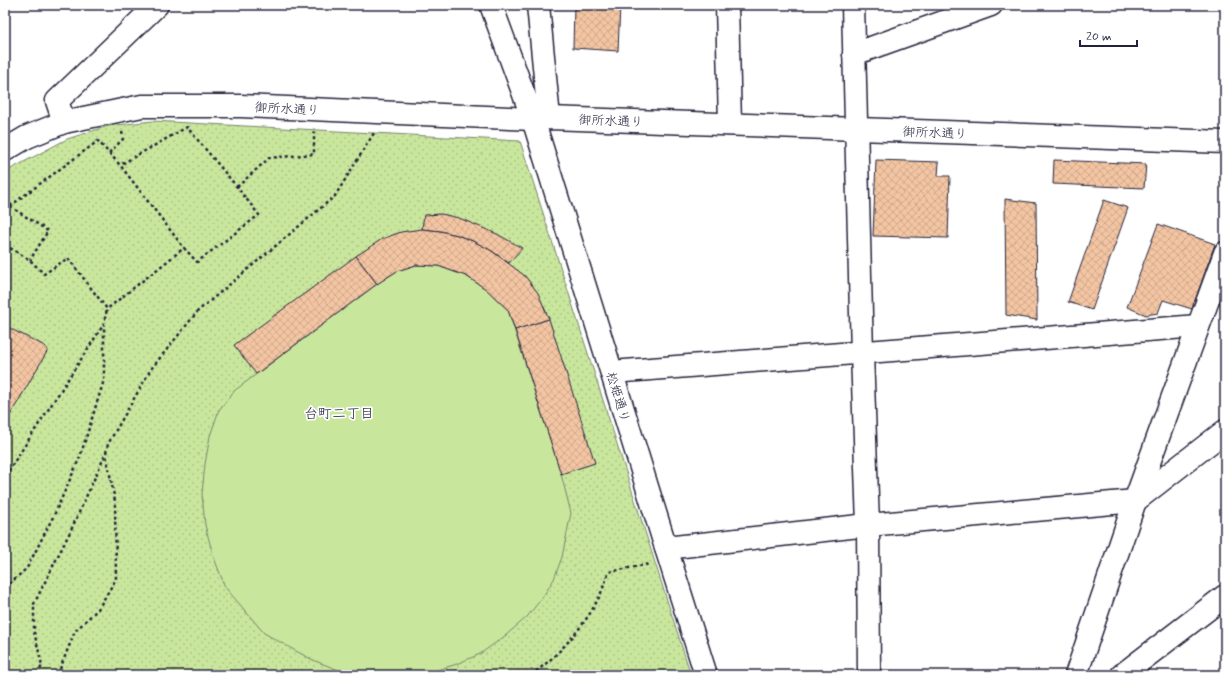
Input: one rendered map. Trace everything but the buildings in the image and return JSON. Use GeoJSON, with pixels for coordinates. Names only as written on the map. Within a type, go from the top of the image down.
{"type":"FeatureCollection","features":[{"type":"Feature","properties":{"kind":"street"},"geometry":{"type":"LineString","coordinates":[[64,122],[57,102],[157,5]]}},
{"type":"Feature","properties":{"kind":"street"},"geometry":{"type":"LineString","coordinates":[[491,5],[541,119]]}},
{"type":"Feature","properties":{"kind":"street"},"geometry":{"type":"LineString","coordinates":[[538,5],[541,119]]}},
{"type":"Feature","properties":{"kind":"street"},"geometry":{"type":"LineString","coordinates":[[727,5],[730,124]]}},
{"type":"Feature","properties":{"kind":"street"},"geometry":{"type":"LineString","coordinates":[[853,5],[868,525],[869,675]]}},
{"type":"Feature","properties":{"kind":"street"},"geometry":{"type":"LineString","coordinates":[[854,54],[991,5]]}},
{"type":"Feature","properties":{"kind":"street","name":"御所水通り"},"geometry":{"type":"LineString","coordinates":[[5,150],[27,137],[64,122],[142,106],[241,106],[541,119],[730,124],[1225,142]]}},
{"type":"Feature","properties":{"kind":"street","name":"松姫通り"},"geometry":{"type":"LineString","coordinates":[[541,119],[612,372],[661,556],[706,675]]}},
{"type":"Feature","properties":{"kind":"street"},"geometry":{"type":"LineString","coordinates":[[1076,675],[1135,501],[1225,253]]}},
{"type":"Feature","properties":{"kind":"street"},"geometry":{"type":"LineString","coordinates":[[612,372],[1198,326]]}},
{"type":"Feature","properties":{"kind":"street"},"geometry":{"type":"LineString","coordinates":[[661,556],[868,525],[1135,501],[1225,431]]}},
{"type":"Feature","properties":{"kind":"street"},"geometry":{"type":"LineString","coordinates":[[1122,675],[1225,596]]}},
{"type":"Feature","properties":{"kind":"path"},"geometry":{"type":"LineString","coordinates":[[109,153],[123,139],[120,124]]}},
{"type":"Feature","properties":{"kind":"path"},"geometry":{"type":"LineString","coordinates":[[237,187],[269,158],[314,154],[314,124]]}},
{"type":"Feature","properties":{"kind":"path"},"geometry":{"type":"LineString","coordinates":[[10,206],[98,142],[120,165],[184,248],[197,262],[259,215],[187,127],[120,165]]}},
{"type":"Feature","properties":{"kind":"path"},"geometry":{"type":"LineString","coordinates":[[38,675],[42,665],[34,632],[34,604],[72,528],[106,453],[108,444],[151,369],[198,312],[335,196],[378,127]]}},
{"type":"Feature","properties":{"kind":"path"},"geometry":{"type":"LineString","coordinates":[[5,202],[48,231],[30,260]]}},
{"type":"Feature","properties":{"kind":"path"},"geometry":{"type":"LineString","coordinates":[[5,244],[30,260],[44,274],[68,258],[107,309]]}},
{"type":"Feature","properties":{"kind":"path"},"geometry":{"type":"LineString","coordinates":[[5,588],[27,568],[55,513],[80,457],[104,380],[104,323],[107,309],[184,248]]}},
{"type":"Feature","properties":{"kind":"path"},"geometry":{"type":"LineString","coordinates":[[5,476],[104,323]]}},
{"type":"Feature","properties":{"kind":"path"},"geometry":{"type":"LineString","coordinates":[[61,675],[60,669],[75,631],[98,609],[116,579],[115,501],[106,453]]}},
{"type":"Feature","properties":{"kind":"path"},"geometry":{"type":"LineString","coordinates":[[531,675],[568,642],[585,621],[610,572],[661,556]]}},
{"type":"Feature","properties":{"kind":"path"},"geometry":{"type":"LineString","coordinates":[[5,591],[10,582]]}},
{"type":"Feature","properties":{"kind":"green space"},"geometry":{"type":"Polygon","coordinates":[[[153,121],[520,141],[691,675],[5,675],[5,172],[67,139],[108,126],[153,121]]]}},
{"type":"Feature","properties":{"kind":"green space"},"geometry":{"type":"Polygon","coordinates":[[[416,265],[438,266],[466,276],[486,289],[508,310],[561,474],[571,513],[562,557],[554,579],[542,598],[527,617],[505,636],[480,654],[454,665],[427,673],[415,675],[359,675],[341,671],[313,660],[264,633],[225,587],[213,555],[205,525],[202,494],[205,464],[210,436],[219,410],[234,391],[377,284],[397,271],[416,265]]]}},
{"type":"Feature","properties":{"kind":"district","name":"台町二丁目"},"geometry":{"type":"Point","coordinates":[339,413]}}]}
